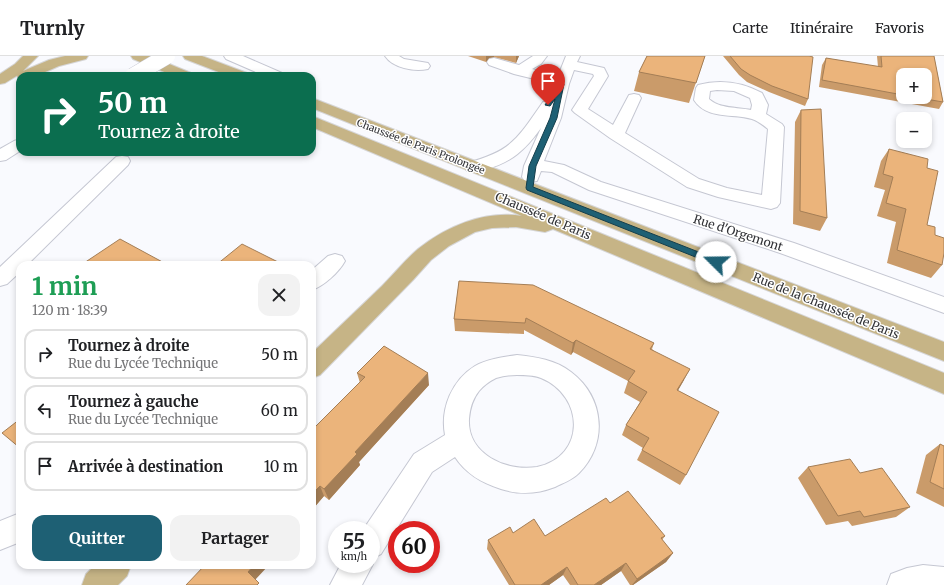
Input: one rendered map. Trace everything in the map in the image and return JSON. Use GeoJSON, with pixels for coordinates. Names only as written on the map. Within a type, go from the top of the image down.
{"type":"FeatureCollection","features":[{"type":"Feature","properties":{"kind":"main road"},"geometry":{"type":"LineString","coordinates":[[0,80],[20,67],[31,56]]}},
{"type":"Feature","properties":{"kind":"main road"},"geometry":{"type":"LineString","coordinates":[[33,72],[54,63],[81,56]]}},
{"type":"Feature","properties":{"kind":"main road"},"geometry":{"type":"LineString","coordinates":[[138,56],[183,72]]}},
{"type":"Feature","properties":{"kind":"main road"},"geometry":{"type":"LineString","coordinates":[[156,56],[186,72]]}},
{"type":"Feature","properties":{"kind":"main road"},"geometry":{"type":"LineString","coordinates":[[190,56],[232,72]]}},
{"type":"Feature","properties":{"kind":"main road"},"geometry":{"type":"LineString","coordinates":[[0,88],[16,80]]}},
{"type":"Feature","properties":{"kind":"main road","name":"Chaussée de Paris Prolongée"},"geometry":{"type":"LineString","coordinates":[[316,105],[529,188]]}},
{"type":"Feature","properties":{"kind":"main road","name":"Chaussée de Paris"},"geometry":{"type":"LineString","coordinates":[[317,123],[631,253]]}},
{"type":"Feature","properties":{"kind":"main road","name":"Rue de la Chaussée de Paris"},"geometry":{"type":"LineString","coordinates":[[529,188],[944,352]]}},
{"type":"Feature","properties":{"kind":"main road"},"geometry":{"type":"LineString","coordinates":[[316,364],[406,275],[424,255],[442,241],[470,227],[492,222],[516,221],[550,227],[631,253]]}},
{"type":"Feature","properties":{"kind":"main road","name":"Rue de la Chaussée de Paris"},"geometry":{"type":"LineString","coordinates":[[631,253],[944,384]]}},
{"type":"Feature","properties":{"kind":"main road"},"geometry":{"type":"LineString","coordinates":[[97,585],[112,569]]}},
{"type":"Feature","properties":{"kind":"street"},"geometry":{"type":"LineString","coordinates":[[141,72],[167,56]]}},
{"type":"Feature","properties":{"kind":"street"},"geometry":{"type":"LineString","coordinates":[[231,56],[268,72]]}},
{"type":"Feature","properties":{"kind":"street"},"geometry":{"type":"LineString","coordinates":[[392,56],[400,63],[424,66]]}},
{"type":"Feature","properties":{"kind":"street"},"geometry":{"type":"LineString","coordinates":[[519,71],[540,56]]}},
{"type":"Feature","properties":{"kind":"street"},"geometry":{"type":"LineString","coordinates":[[473,167],[494,162],[511,153],[532,130],[562,82],[571,61],[599,71],[601,76],[580,110],[616,135],[693,183],[724,193],[771,203],[776,127],[758,116]]}},
{"type":"Feature","properties":{"kind":"street"},"geometry":{"type":"LineString","coordinates":[[494,62],[519,71],[562,82]]}},
{"type":"Feature","properties":{"kind":"street"},"geometry":{"type":"LineString","coordinates":[[529,188],[533,166],[553,118],[562,82]]}},
{"type":"Feature","properties":{"kind":"street"},"geometry":{"type":"LineString","coordinates":[[616,135],[634,98]]}},
{"type":"Feature","properties":{"kind":"street"},"geometry":{"type":"LineString","coordinates":[[0,156],[16,146]]}},
{"type":"Feature","properties":{"kind":"street"},"geometry":{"type":"LineString","coordinates":[[20,261],[122,161]]}},
{"type":"Feature","properties":{"kind":"street","name":"Rue d'Orgemont"},"geometry":{"type":"LineString","coordinates":[[533,166],[545,165],[559,168],[595,186],[787,248],[944,305]]}},
{"type":"Feature","properties":{"kind":"street"},"geometry":{"type":"LineString","coordinates":[[0,264],[25,256]]}},
{"type":"Feature","properties":{"kind":"street"},"geometry":{"type":"LineString","coordinates":[[316,278],[334,261]]}},
{"type":"Feature","properties":{"kind":"street"},"geometry":{"type":"LineString","coordinates":[[0,280],[16,265]]}},
{"type":"Feature","properties":{"kind":"street"},"geometry":{"type":"LineString","coordinates":[[516,365],[533,366],[564,380],[576,392],[582,402],[588,424],[586,441],[577,457],[563,470],[545,478],[525,480],[504,478],[485,469],[469,456],[460,440],[455,425],[456,408],[462,394],[472,382],[485,373],[500,367],[516,365]]}},
{"type":"Feature","properties":{"kind":"street"},"geometry":{"type":"LineString","coordinates":[[380,530],[423,463],[460,440]]}},
{"type":"Feature","properties":{"kind":"street"},"geometry":{"type":"LineString","coordinates":[[0,536],[16,529]]}},
{"type":"Feature","properties":{"kind":"street"},"geometry":{"type":"LineString","coordinates":[[345,585],[352,573]]}},
{"type":"Feature","properties":{"kind":"street"},"geometry":{"type":"LineString","coordinates":[[902,585],[907,582],[927,579],[944,582]]}},
{"type":"Feature","properties":{"kind":"building"},"geometry":{"type":"Polygon","coordinates":[[[647,56],[705,56],[696,83],[639,72],[647,56]]]}},
{"type":"Feature","properties":{"kind":"building"},"geometry":{"type":"Polygon","coordinates":[[[730,56],[813,57],[808,99],[772,86],[750,75],[741,69],[730,56]]]}},
{"type":"Feature","properties":{"kind":"building"},"geometry":{"type":"Polygon","coordinates":[[[881,56],[934,56],[943,102],[932,100],[932,68],[896,68],[896,94],[822,80],[826,58],[882,67],[881,56]]]}},
{"type":"Feature","properties":{"kind":"building"},"geometry":{"type":"Polygon","coordinates":[[[821,109],[827,218],[800,211],[801,110],[821,109]]]}},
{"type":"Feature","properties":{"kind":"building"},"geometry":{"type":"Polygon","coordinates":[[[889,149],[928,159],[927,168],[938,171],[927,225],[935,227],[935,235],[944,238],[942,265],[897,250],[906,209],[886,203],[893,177],[883,174],[889,149]]]}},
{"type":"Feature","properties":{"kind":"building"},"geometry":{"type":"Polygon","coordinates":[[[120,239],[161,261],[87,261],[120,239]]]}},
{"type":"Feature","properties":{"kind":"building"},"geometry":{"type":"Polygon","coordinates":[[[242,244],[276,261],[221,261],[242,244]]]}},
{"type":"Feature","properties":{"kind":"building"},"geometry":{"type":"Polygon","coordinates":[[[459,281],[533,285],[654,343],[650,349],[690,369],[677,390],[719,412],[686,475],[642,450],[649,438],[626,425],[647,392],[628,381],[635,371],[576,340],[573,343],[526,318],[525,323],[454,319],[459,281]]]}},
{"type":"Feature","properties":{"kind":"building"},"geometry":{"type":"Polygon","coordinates":[[[384,346],[428,373],[355,452],[357,454],[324,489],[320,486],[316,490],[316,426],[365,377],[357,373],[384,346]]]}},
{"type":"Feature","properties":{"kind":"building"},"geometry":{"type":"Polygon","coordinates":[[[16,422],[16,445],[2,433],[16,422]]]}},
{"type":"Feature","properties":{"kind":"building"},"geometry":{"type":"Polygon","coordinates":[[[940,444],[944,446],[944,489],[930,482],[940,444]]]}},
{"type":"Feature","properties":{"kind":"building"},"geometry":{"type":"Polygon","coordinates":[[[850,459],[860,473],[882,468],[910,507],[864,517],[860,511],[838,516],[808,467],[850,459]]]}},
{"type":"Feature","properties":{"kind":"building"},"geometry":{"type":"Polygon","coordinates":[[[628,491],[665,536],[661,538],[673,553],[637,579],[626,563],[594,585],[578,585],[567,567],[541,585],[515,585],[488,540],[510,527],[513,533],[534,519],[545,536],[606,498],[610,503],[628,491]]]}},
{"type":"Feature","properties":{"kind":"building"},"geometry":{"type":"Polygon","coordinates":[[[201,569],[251,569],[248,572],[259,583],[257,585],[186,585],[201,569]]]}},
{"type":"Feature","properties":{"kind":"route"},"geometry":{"type":"LineString","coordinates":[[548,105],[562,84],[553,118],[533,166],[529,188],[716,262]]}}]}
